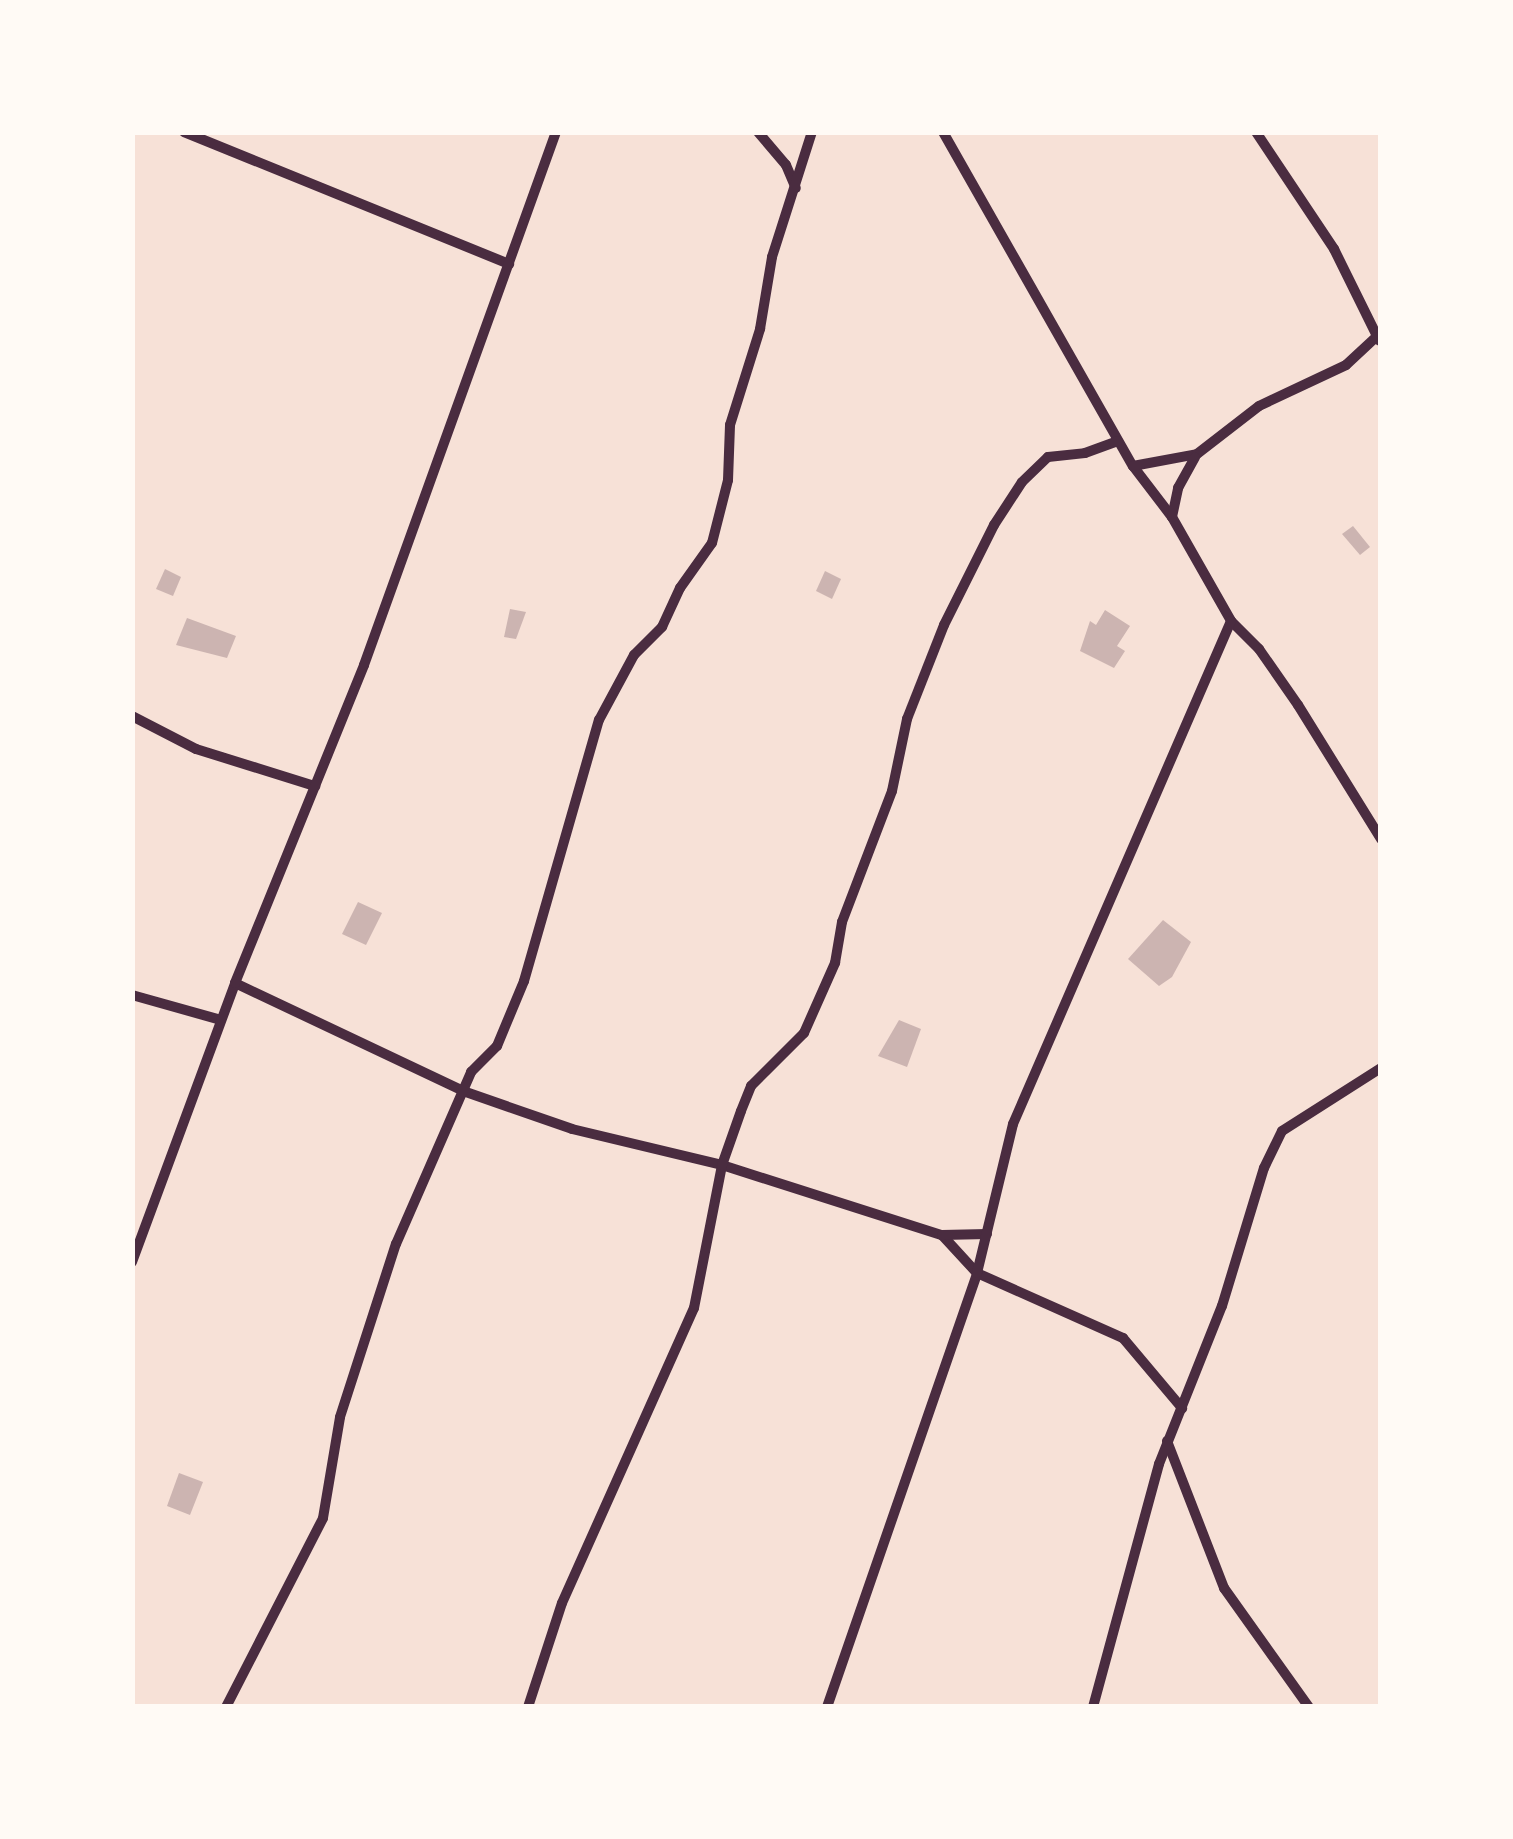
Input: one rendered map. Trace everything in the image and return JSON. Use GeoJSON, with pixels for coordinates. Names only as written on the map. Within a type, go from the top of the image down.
{"type":"FeatureCollection","features":[{"type":"Feature","properties":{"kind":"street"},"geometry":{"type":"LineString","coordinates":[[184,132],[509,264]]}},
{"type":"Feature","properties":{"kind":"street"},"geometry":{"type":"LineString","coordinates":[[132,1262],[235,982],[315,785],[556,132]]}},
{"type":"Feature","properties":{"kind":"street"},"geometry":{"type":"LineString","coordinates":[[758,132],[786,165],[796,188]]}},
{"type":"Feature","properties":{"kind":"street"},"geometry":{"type":"LineString","coordinates":[[226,1707],[323,1518],[340,1417],[396,1244],[471,1072],[497,1046],[524,981],[599,720],[634,656],[662,627],[680,588],[712,543],[728,479],[730,425],[760,329],[772,257],[812,132]]}},
{"type":"Feature","properties":{"kind":"street"},"geometry":{"type":"LineString","coordinates":[[943,132],[1133,466],[1172,517],[1231,621],[1259,649],[1298,704],[1381,839]]}},
{"type":"Feature","properties":{"kind":"street"},"geometry":{"type":"LineString","coordinates":[[1172,517],[1178,488],[1197,454],[1259,406],[1346,364],[1379,339],[1334,249],[1256,132]]}},
{"type":"Feature","properties":{"kind":"street"},"geometry":{"type":"LineString","coordinates":[[528,1707],[562,1603],[694,1308],[722,1165],[751,1086],[804,1034],[827,981],[842,922],[892,790],[907,719],[944,625],[994,525],[1022,482],[1048,457],[1085,453],[1118,441]]}},
{"type":"Feature","properties":{"kind":"street"},"geometry":{"type":"LineString","coordinates":[[1133,466],[1197,454]]}},
{"type":"Feature","properties":{"kind":"street"},"geometry":{"type":"LineString","coordinates":[[827,1707],[977,1273],[1013,1124],[1231,621]]}},
{"type":"Feature","properties":{"kind":"street"},"geometry":{"type":"LineString","coordinates":[[132,716],[196,748],[315,785]]}},
{"type":"Feature","properties":{"kind":"street"},"geometry":{"type":"LineString","coordinates":[[235,982],[464,1091],[572,1129],[722,1165],[942,1235],[987,1234]]}},
{"type":"Feature","properties":{"kind":"street"},"geometry":{"type":"LineString","coordinates":[[132,995],[221,1020]]}},
{"type":"Feature","properties":{"kind":"street"},"geometry":{"type":"LineString","coordinates":[[1093,1707],[1167,1441],[1222,1306],[1264,1168],[1282,1131],[1381,1068]]}},
{"type":"Feature","properties":{"kind":"street"},"geometry":{"type":"LineString","coordinates":[[942,1235],[977,1273],[1124,1338],[1182,1408]]}},
{"type":"Feature","properties":{"kind":"street"},"geometry":{"type":"LineString","coordinates":[[1167,1441],[1224,1588],[1309,1707]]}},
{"type":"Feature","properties":{"kind":"building"},"geometry":{"type":"Polygon","coordinates":[[[1353,526],[1370,547],[1360,555],[1342,534],[1353,526]]]}},
{"type":"Feature","properties":{"kind":"building"},"geometry":{"type":"Polygon","coordinates":[[[165,569],[181,577],[173,596],[156,589],[165,569]]]}},
{"type":"Feature","properties":{"kind":"building"},"geometry":{"type":"Polygon","coordinates":[[[825,571],[841,579],[832,599],[816,591],[825,571]]]}},
{"type":"Feature","properties":{"kind":"building"},"geometry":{"type":"Polygon","coordinates":[[[510,609],[526,612],[516,639],[504,637],[510,609]]]}},
{"type":"Feature","properties":{"kind":"building"},"geometry":{"type":"Polygon","coordinates":[[[1105,610],[1130,626],[1117,646],[1125,651],[1114,668],[1080,651],[1090,621],[1096,625],[1105,610]]]}},
{"type":"Feature","properties":{"kind":"building"},"geometry":{"type":"Polygon","coordinates":[[[187,618],[236,636],[227,658],[176,645],[187,618]]]}},
{"type":"Feature","properties":{"kind":"building"},"geometry":{"type":"Polygon","coordinates":[[[358,902],[382,913],[366,945],[342,934],[358,902]]]}},
{"type":"Feature","properties":{"kind":"building"},"geometry":{"type":"Polygon","coordinates":[[[1163,920],[1191,942],[1172,977],[1159,986],[1128,959],[1163,920]]]}},
{"type":"Feature","properties":{"kind":"building"},"geometry":{"type":"Polygon","coordinates":[[[899,1020],[921,1029],[907,1067],[878,1056],[899,1020]]]}},
{"type":"Feature","properties":{"kind":"building"},"geometry":{"type":"Polygon","coordinates":[[[179,1473],[203,1482],[190,1515],[167,1506],[179,1473]]]}}]}
